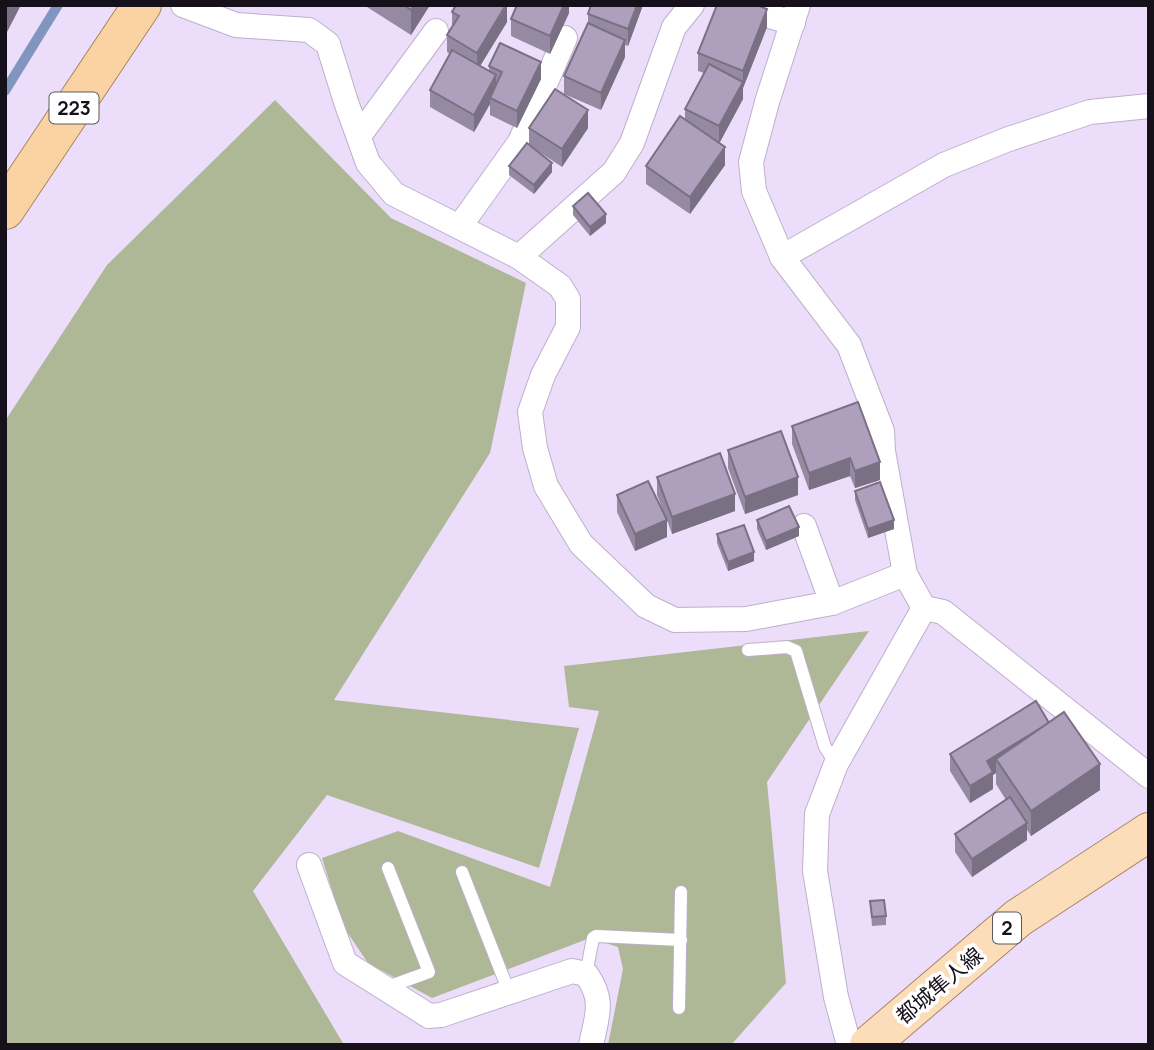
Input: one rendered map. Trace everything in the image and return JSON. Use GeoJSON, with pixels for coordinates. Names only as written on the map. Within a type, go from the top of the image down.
{"type":"FeatureCollection","features":[{"type":"Feature","properties":{"kind":"highway","name":"223"},"geometry":{"type":"LineString","coordinates":[[5,210],[142,5]]}},
{"type":"Feature","properties":{"kind":"main road","name":"都城隼人線"},"geometry":{"type":"LineString","coordinates":[[865,1043],[1018,918],[1149,832]]}},
{"type":"Feature","properties":{"kind":"street"},"geometry":{"type":"LineString","coordinates":[[183,5],[236,25],[309,30],[328,44],[368,163],[394,194],[519,257],[561,286],[568,299],[568,327],[543,375],[530,412],[535,448],[546,486],[582,544],[646,606],[675,620],[746,619],[832,603],[905,574]]}},
{"type":"Feature","properties":{"kind":"street"},"geometry":{"type":"LineString","coordinates":[[519,257],[614,172],[632,143],[674,27],[692,5]]}},
{"type":"Feature","properties":{"kind":"street"},"geometry":{"type":"LineString","coordinates":[[732,5],[796,14],[767,102],[751,162],[754,191],[782,257],[849,345],[882,431],[883,451],[905,574],[924,608],[943,612],[1149,776]]}},
{"type":"Feature","properties":{"kind":"street"},"geometry":{"type":"LineString","coordinates":[[359,136],[436,31]]}},
{"type":"Feature","properties":{"kind":"street"},"geometry":{"type":"LineString","coordinates":[[460,226],[520,142],[565,38]]}},
{"type":"Feature","properties":{"kind":"street"},"geometry":{"type":"LineString","coordinates":[[782,257],[957,160],[1006,140],[1090,112],[1149,106]]}},
{"type":"Feature","properties":{"kind":"street"},"geometry":{"type":"LineString","coordinates":[[804,526],[832,603]]}},
{"type":"Feature","properties":{"kind":"street"},"geometry":{"type":"LineString","coordinates":[[865,1043],[836,997],[815,871],[817,814],[836,764],[924,608]]}},
{"type":"Feature","properties":{"kind":"street"},"geometry":{"type":"LineString","coordinates":[[309,865],[345,962],[429,1016],[441,1015],[572,971],[586,974],[595,986],[600,1004],[592,1045]]}},
{"type":"Feature","properties":{"kind":"lane"},"geometry":{"type":"LineString","coordinates":[[748,650],[787,647],[796,651],[824,747],[836,764]]}},
{"type":"Feature","properties":{"kind":"lane"},"geometry":{"type":"LineString","coordinates":[[385,988],[429,972],[388,868]]}},
{"type":"Feature","properties":{"kind":"lane"},"geometry":{"type":"LineString","coordinates":[[462,872],[509,992]]}},
{"type":"Feature","properties":{"kind":"lane"},"geometry":{"type":"LineString","coordinates":[[679,1008],[681,892]]}},
{"type":"Feature","properties":{"kind":"lane"},"geometry":{"type":"LineString","coordinates":[[586,974],[593,938],[596,936],[681,940]]}},
{"type":"Feature","properties":{"kind":"green space"},"geometry":{"type":"Polygon","coordinates":[[[275,100],[391,218],[526,283],[490,453],[334,700],[579,728],[539,868],[327,795],[253,891],[344,1045],[5,1045],[5,421],[107,265],[275,100]]]}},
{"type":"Feature","properties":{"kind":"green space"},"geometry":{"type":"Polygon","coordinates":[[[869,631],[767,782],[786,983],[731,1045],[608,1045],[623,969],[618,947],[590,938],[432,998],[368,963],[343,926],[322,858],[398,831],[550,887],[599,711],[569,707],[564,666],[869,631]]]}},
{"type":"Feature","properties":{"kind":"building"},"geometry":{"type":"Polygon","coordinates":[[[456,5],[506,5],[477,53],[447,35],[459,16],[452,12],[456,5]]]}},
{"type":"Feature","properties":{"kind":"building"},"geometry":{"type":"Polygon","coordinates":[[[517,5],[564,5],[550,36],[511,19],[517,5]]]}},
{"type":"Feature","properties":{"kind":"building"},"geometry":{"type":"Polygon","coordinates":[[[591,5],[637,5],[628,29],[588,14],[591,5]]]}},
{"type":"Feature","properties":{"kind":"building"},"geometry":{"type":"Polygon","coordinates":[[[717,5],[757,5],[767,9],[743,71],[698,53],[717,5]]]}},
{"type":"Feature","properties":{"kind":"building"},"geometry":{"type":"Polygon","coordinates":[[[588,23],[625,40],[601,93],[564,76],[588,23]]]}},
{"type":"Feature","properties":{"kind":"building"},"geometry":{"type":"Polygon","coordinates":[[[500,43],[541,62],[517,111],[490,98],[502,72],[489,66],[500,43]]]}},
{"type":"Feature","properties":{"kind":"building"},"geometry":{"type":"Polygon","coordinates":[[[452,50],[496,75],[474,115],[430,90],[452,50]]]}},
{"type":"Feature","properties":{"kind":"building"},"geometry":{"type":"Polygon","coordinates":[[[709,64],[743,82],[719,126],[685,109],[709,64]]]}},
{"type":"Feature","properties":{"kind":"building"},"geometry":{"type":"Polygon","coordinates":[[[555,89],[588,110],[562,149],[529,128],[555,89]]]}},
{"type":"Feature","properties":{"kind":"building"},"geometry":{"type":"Polygon","coordinates":[[[680,116],[725,147],[690,197],[646,166],[680,116]]]}},
{"type":"Feature","properties":{"kind":"building"},"geometry":{"type":"Polygon","coordinates":[[[527,143],[552,163],[534,185],[509,166],[527,143]]]}},
{"type":"Feature","properties":{"kind":"building"},"geometry":{"type":"Polygon","coordinates":[[[588,193],[606,214],[590,227],[573,206],[588,193]]]}},
{"type":"Feature","properties":{"kind":"building"},"geometry":{"type":"Polygon","coordinates":[[[858,402],[880,462],[855,471],[850,458],[809,473],[792,426],[858,402]]]}},
{"type":"Feature","properties":{"kind":"building"},"geometry":{"type":"Polygon","coordinates":[[[781,431],[798,477],[745,497],[728,450],[781,431]]]}},
{"type":"Feature","properties":{"kind":"building"},"geometry":{"type":"Polygon","coordinates":[[[720,453],[735,494],[672,517],[657,477],[720,453]]]}},
{"type":"Feature","properties":{"kind":"building"},"geometry":{"type":"Polygon","coordinates":[[[648,481],[667,520],[635,534],[617,495],[648,481]]]}},
{"type":"Feature","properties":{"kind":"building"},"geometry":{"type":"Polygon","coordinates":[[[880,482],[894,520],[868,529],[855,491],[880,482]]]}},
{"type":"Feature","properties":{"kind":"building"},"geometry":{"type":"Polygon","coordinates":[[[789,506],[799,527],[766,541],[757,520],[789,506]]]}},
{"type":"Feature","properties":{"kind":"building"},"geometry":{"type":"Polygon","coordinates":[[[744,525],[754,552],[728,562],[717,534],[744,525]]]}},
{"type":"Feature","properties":{"kind":"building"},"geometry":{"type":"Polygon","coordinates":[[[1036,701],[1049,723],[987,761],[993,772],[970,786],[950,754],[1036,701]]]}},
{"type":"Feature","properties":{"kind":"building"},"geometry":{"type":"Polygon","coordinates":[[[1064,712],[1100,764],[1031,811],[996,759],[1064,712]]]}},
{"type":"Feature","properties":{"kind":"building"},"geometry":{"type":"Polygon","coordinates":[[[1010,797],[1027,823],[972,859],[955,834],[1010,797]]]}},
{"type":"Feature","properties":{"kind":"building"},"geometry":{"type":"Polygon","coordinates":[[[884,900],[886,916],[872,917],[870,901],[884,900]]]}},
{"type":"Feature","properties":{"kind":"waterway"},"geometry":{"type":"LineString","coordinates":[[5,91],[58,5]]}}]}
